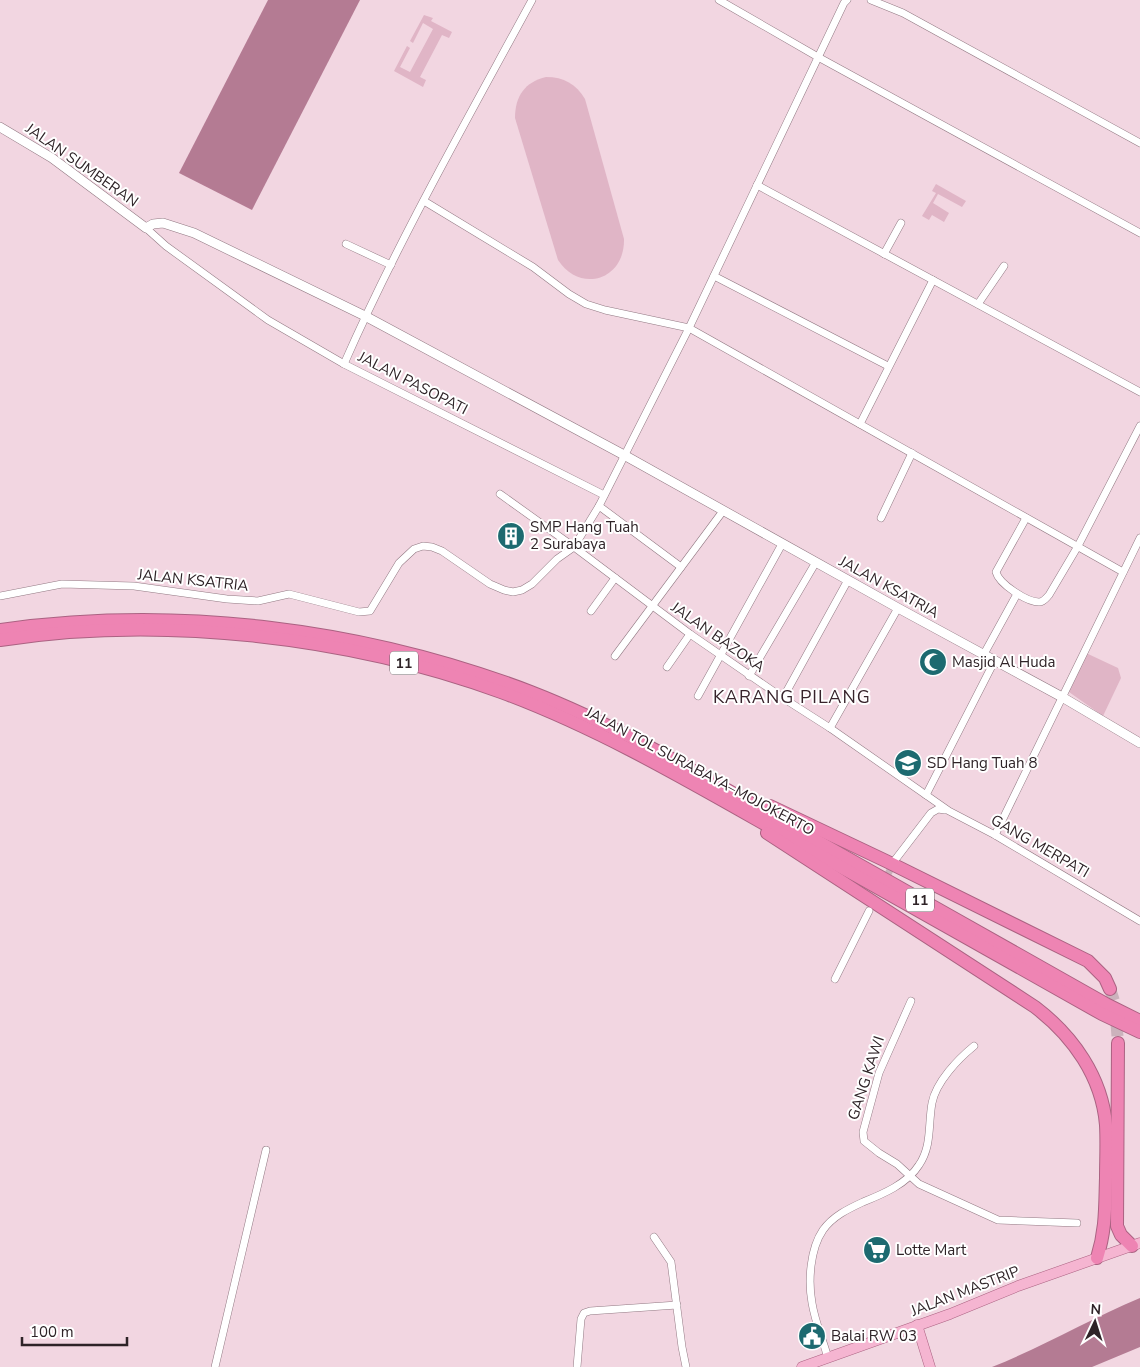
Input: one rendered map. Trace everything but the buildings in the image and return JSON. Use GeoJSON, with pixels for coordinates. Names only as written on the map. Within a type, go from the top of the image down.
{"type":"FeatureCollection","features":[{"type":"Feature","properties":{"kind":"highway","name":"JALAN TOL SURABAYA–MOJOKERTO"},"geometry":{"type":"LineString","coordinates":[[0,630],[65,628],[136,620],[195,621],[281,629],[374,645],[445,663],[533,693],[600,722],[702,776],[1089,995],[1140,1021]]}},
{"type":"Feature","properties":{"kind":"highway","name":"JALAN TOL SURABAYA–MOJOKERTO"},"geometry":{"type":"LineString","coordinates":[[65,628],[219,633],[284,640],[373,655],[444,674],[499,692],[566,718],[671,771],[1102,1014],[1140,1032]]}},
{"type":"Feature","properties":{"kind":"highway","name":"JALAN TOL SURABAYA–MOJOKERTO"},"geometry":{"type":"LineString","coordinates":[[0,640],[30,630]]}},
{"type":"Feature","properties":{"kind":"highway"},"geometry":{"type":"LineString","coordinates":[[702,776],[886,861],[1088,961],[1105,978],[1110,990]]}},
{"type":"Feature","properties":{"kind":"highway"},"geometry":{"type":"LineString","coordinates":[[717,797],[786,846],[1036,1007],[1051,1019],[1073,1043],[1093,1075],[1102,1101],[1106,1124],[1105,1229],[1097,1258]]}},
{"type":"Feature","properties":{"kind":"highway"},"geometry":{"type":"LineString","coordinates":[[1118,1043],[1118,1226],[1121,1235],[1136,1244]]}},
{"type":"Feature","properties":{"kind":"main road","name":"JALAN MASTRIP"},"geometry":{"type":"LineString","coordinates":[[802,1367],[1136,1244]]}},
{"type":"Feature","properties":{"kind":"main road"},"geometry":{"type":"LineString","coordinates":[[917,1326],[930,1367]]}},
{"type":"Feature","properties":{"kind":"street"},"geometry":{"type":"LineString","coordinates":[[344,364],[365,316],[460,130],[532,0]]}},
{"type":"Feature","properties":{"kind":"street"},"geometry":{"type":"LineString","coordinates":[[718,0],[818,57],[1140,233]]}},
{"type":"Feature","properties":{"kind":"street"},"geometry":{"type":"LineString","coordinates":[[624,455],[689,328],[847,0]]}},
{"type":"Feature","properties":{"kind":"street"},"geometry":{"type":"LineString","coordinates":[[871,0],[903,13],[1140,143]]}},
{"type":"Feature","properties":{"kind":"street","name":"JALAN SUMBERAN"},"geometry":{"type":"LineString","coordinates":[[0,127],[52,158],[146,228]]}},
{"type":"Feature","properties":{"kind":"street"},"geometry":{"type":"LineString","coordinates":[[757,185],[1140,392]]}},
{"type":"Feature","properties":{"kind":"street"},"geometry":{"type":"LineString","coordinates":[[424,201],[533,268],[586,304],[605,310],[689,328],[1123,572]]}},
{"type":"Feature","properties":{"kind":"street","name":"JALAN KSATRIA"},"geometry":{"type":"LineString","coordinates":[[146,228],[153,224],[163,223],[194,233],[365,316],[624,455],[1062,697],[1140,743]]}},
{"type":"Feature","properties":{"kind":"street"},"geometry":{"type":"LineString","coordinates":[[884,254],[901,223]]}},
{"type":"Feature","properties":{"kind":"street","name":"JALAN PASOPATI"},"geometry":{"type":"LineString","coordinates":[[146,228],[166,246],[268,320],[344,364],[604,495]]}},
{"type":"Feature","properties":{"kind":"street"},"geometry":{"type":"LineString","coordinates":[[346,244],[391,265]]}},
{"type":"Feature","properties":{"kind":"street"},"geometry":{"type":"LineString","coordinates":[[978,304],[1004,266]]}},
{"type":"Feature","properties":{"kind":"street"},"geometry":{"type":"LineString","coordinates":[[714,276],[888,366]]}},
{"type":"Feature","properties":{"kind":"street"},"geometry":{"type":"LineString","coordinates":[[860,424],[933,280]]}},
{"type":"Feature","properties":{"kind":"street"},"geometry":{"type":"LineString","coordinates":[[1026,518],[996,572],[997,578],[1017,594],[1039,602],[1044,600],[1078,546],[1140,426]]}},
{"type":"Feature","properties":{"kind":"street"},"geometry":{"type":"LineString","coordinates":[[881,518],[912,453]]}},
{"type":"Feature","properties":{"kind":"street","name":"JALAN KSATRIA"},"geometry":{"type":"LineString","coordinates":[[0,596],[62,584],[134,586],[227,599],[258,601],[289,594],[359,612],[370,611],[399,563],[414,549],[423,546],[442,551],[490,584],[513,592],[522,590],[532,584],[574,547],[599,506],[624,455]]}},
{"type":"Feature","properties":{"kind":"street","name":"JALAN BAZOKA"},"geometry":{"type":"LineString","coordinates":[[500,494],[574,547],[653,608],[749,676],[830,728],[926,795]]}},
{"type":"Feature","properties":{"kind":"street"},"geometry":{"type":"LineString","coordinates":[[599,506],[682,567]]}},
{"type":"Feature","properties":{"kind":"street"},"geometry":{"type":"LineString","coordinates":[[615,656],[653,608],[723,511]]}},
{"type":"Feature","properties":{"kind":"street"},"geometry":{"type":"LineString","coordinates":[[995,835],[1140,538]]}},
{"type":"Feature","properties":{"kind":"street"},"geometry":{"type":"LineString","coordinates":[[698,696],[782,544]]}},
{"type":"Feature","properties":{"kind":"street"},"geometry":{"type":"LineString","coordinates":[[749,676],[816,562]]}},
{"type":"Feature","properties":{"kind":"street"},"geometry":{"type":"LineString","coordinates":[[591,611],[615,578]]}},
{"type":"Feature","properties":{"kind":"street"},"geometry":{"type":"LineString","coordinates":[[783,698],[848,580]]}},
{"type":"Feature","properties":{"kind":"street"},"geometry":{"type":"LineString","coordinates":[[984,654],[1017,594]]}},
{"type":"Feature","properties":{"kind":"street"},"geometry":{"type":"LineString","coordinates":[[830,728],[898,608]]}},
{"type":"Feature","properties":{"kind":"street"},"geometry":{"type":"LineString","coordinates":[[668,667],[690,634]]}},
{"type":"Feature","properties":{"kind":"street"},"geometry":{"type":"LineString","coordinates":[[926,795],[995,660]]}},
{"type":"Feature","properties":{"kind":"street","name":"GANG MERPATI"},"geometry":{"type":"LineString","coordinates":[[926,795],[949,811],[995,835],[1140,921]]}},
{"type":"Feature","properties":{"kind":"street"},"geometry":{"type":"LineString","coordinates":[[895,860],[931,814],[938,809],[949,811]]}},
{"type":"Feature","properties":{"kind":"street"},"geometry":{"type":"LineString","coordinates":[[835,979],[869,911]]}},
{"type":"Feature","properties":{"kind":"street","name":"GANG KAWI"},"geometry":{"type":"LineString","coordinates":[[911,1001],[879,1073],[863,1138],[866,1145],[897,1164],[911,1175],[915,1182],[998,1220],[1077,1223]]}},
{"type":"Feature","properties":{"kind":"street"},"geometry":{"type":"LineString","coordinates":[[828,1358],[811,1295],[811,1269],[817,1242],[822,1231],[841,1213],[880,1195],[911,1175],[918,1167],[926,1153],[932,1104],[939,1084],[962,1056],[974,1046]]}},
{"type":"Feature","properties":{"kind":"street"},"geometry":{"type":"LineString","coordinates":[[214,1367],[266,1150]]}},
{"type":"Feature","properties":{"kind":"street"},"geometry":{"type":"LineString","coordinates":[[654,1237],[671,1262],[686,1367]]}},
{"type":"Feature","properties":{"kind":"street"},"geometry":{"type":"LineString","coordinates":[[576,1367],[581,1319],[584,1313],[590,1310],[676,1304]]}},
{"type":"Feature","properties":{"kind":"shaded area"},"geometry":{"type":"Polygon","coordinates":[[[268,0],[360,0],[252,210],[179,173],[268,0]]]}},
{"type":"Feature","properties":{"kind":"shaded area"},"geometry":{"type":"Polygon","coordinates":[[[424,15],[433,18],[431,21],[452,32],[449,38],[442,35],[420,77],[426,80],[423,87],[394,71],[407,46],[410,48],[400,67],[410,72],[433,29],[423,23],[413,43],[410,41],[424,15]]]}},
{"type":"Feature","properties":{"kind":"shaded area"},"geometry":{"type":"Polygon","coordinates":[[[546,77],[558,78],[569,82],[578,89],[585,99],[624,239],[622,253],[617,264],[609,273],[600,278],[578,277],[567,271],[558,260],[515,118],[517,103],[523,91],[532,82],[546,77]]]}},
{"type":"Feature","properties":{"kind":"shaded area"},"geometry":{"type":"Polygon","coordinates":[[[936,184],[966,201],[962,207],[938,194],[933,203],[949,213],[944,222],[932,215],[929,220],[922,216],[936,193],[932,191],[936,184]]]}},
{"type":"Feature","properties":{"kind":"shaded area"},"geometry":{"type":"Polygon","coordinates":[[[1086,653],[1118,668],[1121,678],[1103,716],[1069,692],[1086,653]]]}},
{"type":"Feature","properties":{"kind":"shaded area"},"geometry":{"type":"Polygon","coordinates":[[[1140,1298],[1140,1347],[1092,1367],[992,1367],[1029,1351],[1140,1298]]]}},
{"type":"Feature","properties":{"kind":"tunnel"},"geometry":{"type":"LineString","coordinates":[[873,904],[894,862]]}},
{"type":"Feature","properties":{"kind":"tunnel"},"geometry":{"type":"LineString","coordinates":[[1110,989],[1115,1004],[1118,1043]]}},
{"type":"Feature","properties":{"kind":"place","name":"SMP Hang Tuah 2 Surabaya"},"geometry":{"type":"Point","coordinates":[511,536]}},
{"type":"Feature","properties":{"kind":"place","name":"Masjid Al Huda"},"geometry":{"type":"Point","coordinates":[933,662]}},
{"type":"Feature","properties":{"kind":"place","name":"SD Hang Tuah 8"},"geometry":{"type":"Point","coordinates":[908,763]}},
{"type":"Feature","properties":{"kind":"place","name":"Lotte Mart"},"geometry":{"type":"Point","coordinates":[877,1250]}},
{"type":"Feature","properties":{"kind":"place","name":"Balai RW 03"},"geometry":{"type":"Point","coordinates":[812,1336]}},
{"type":"Feature","properties":{"kind":"district","name":"KARANG PILANG"},"geometry":{"type":"Point","coordinates":[792,697]}}]}
